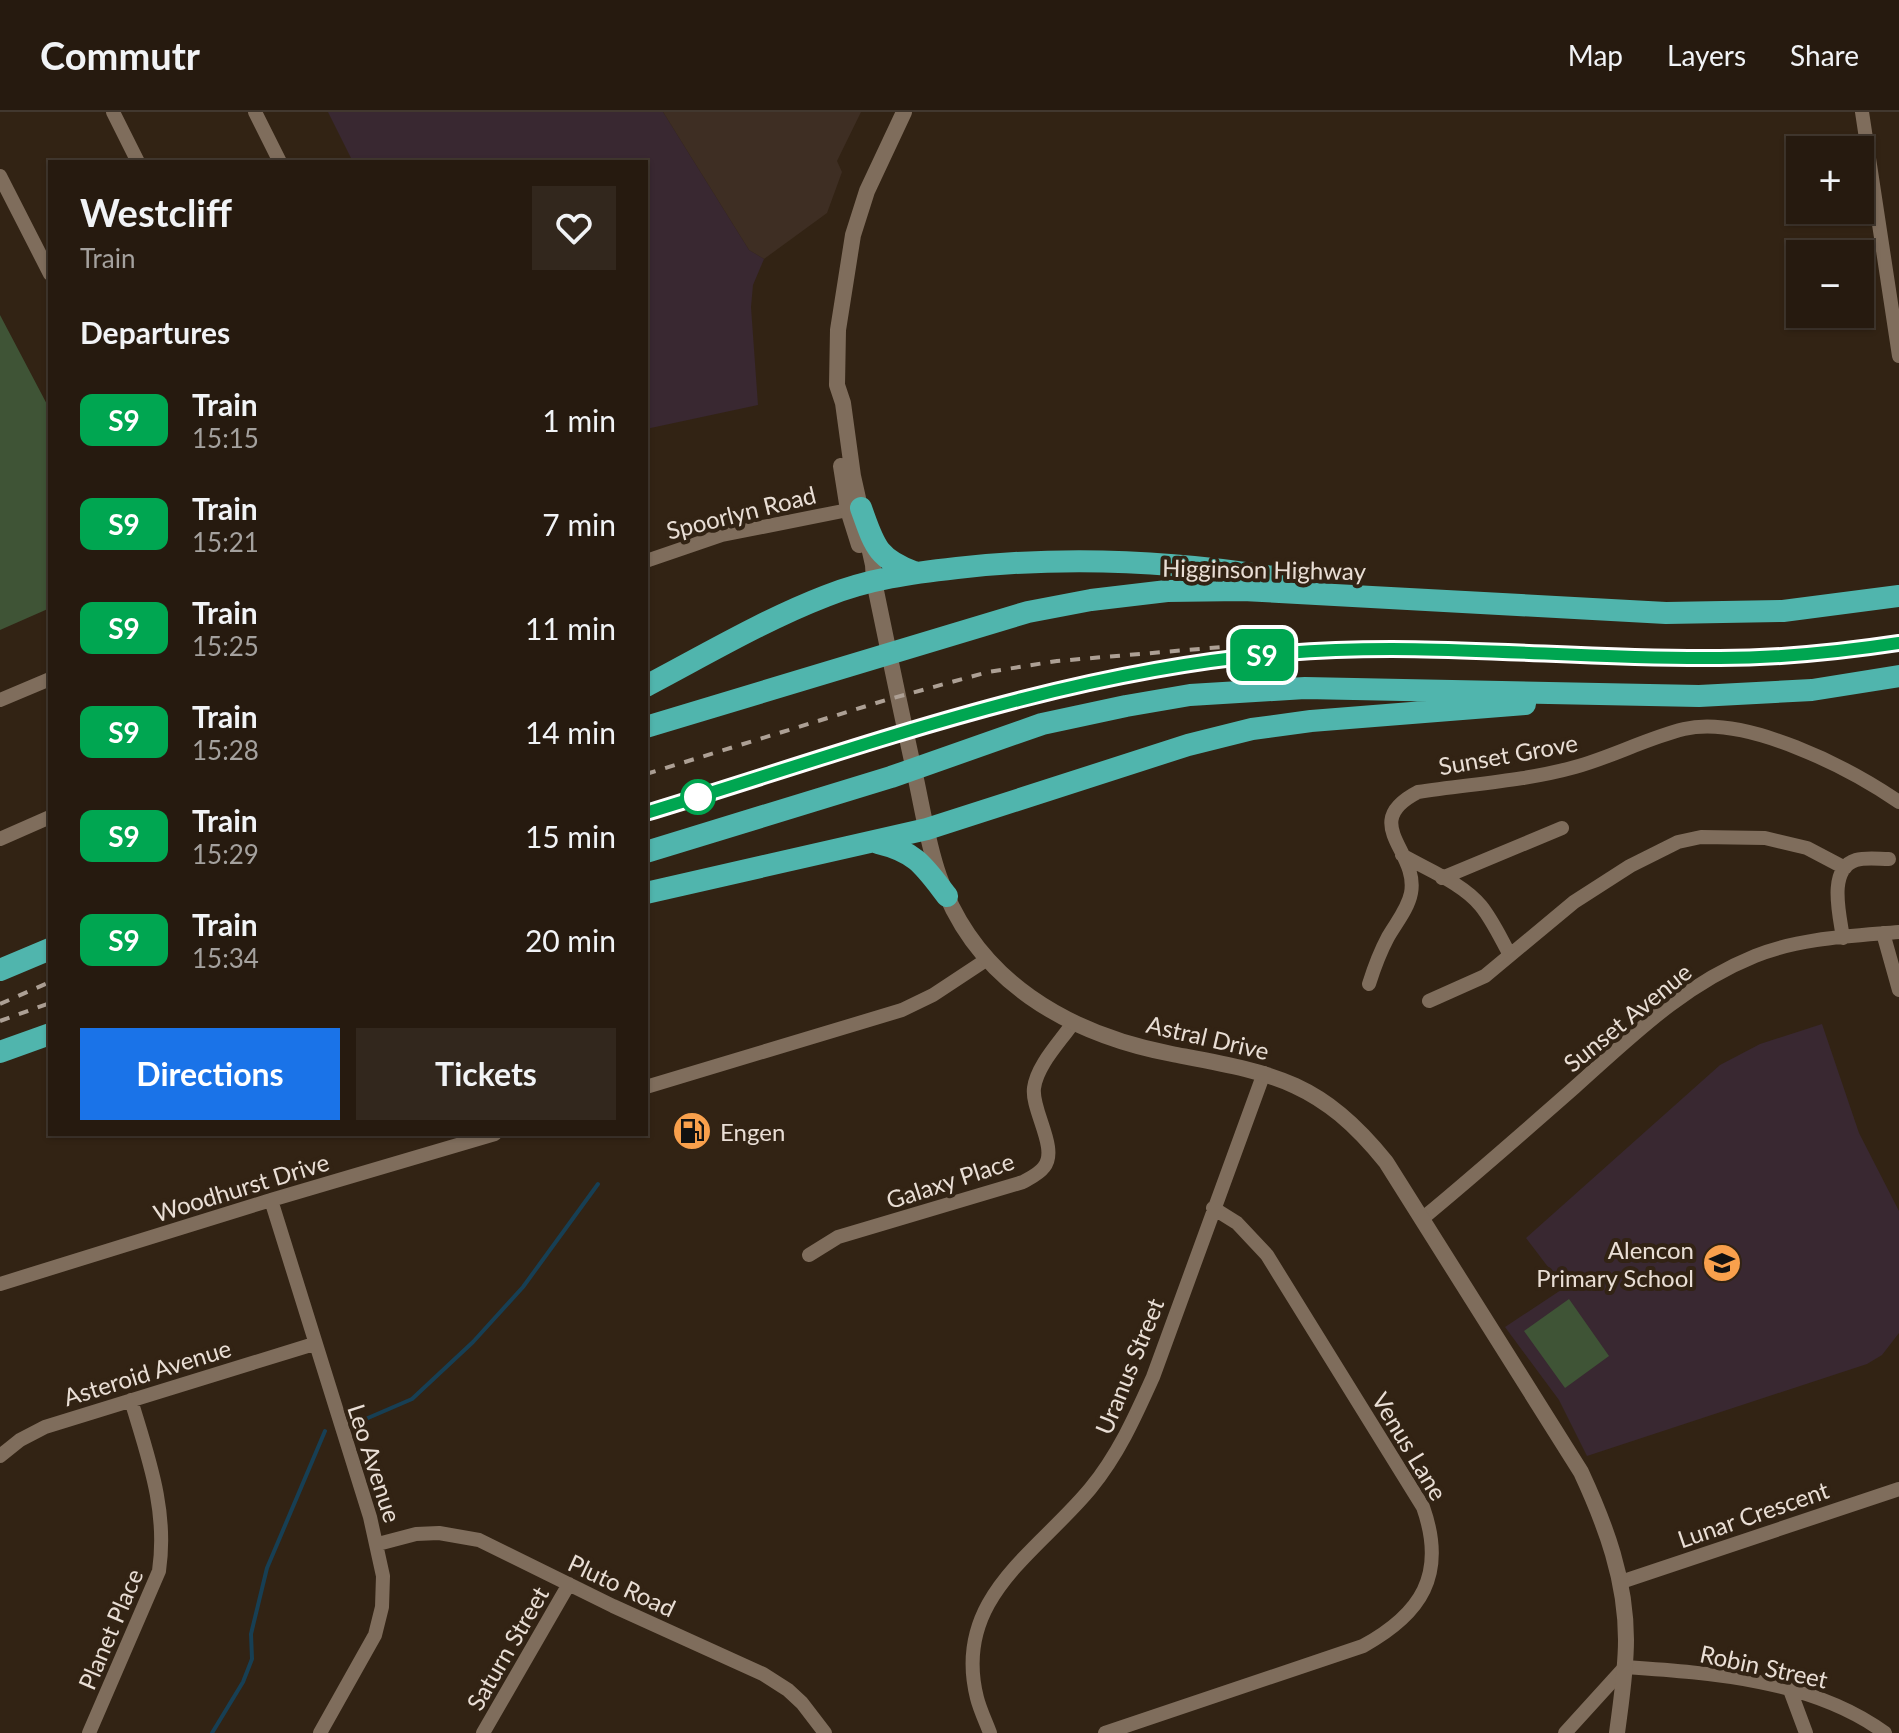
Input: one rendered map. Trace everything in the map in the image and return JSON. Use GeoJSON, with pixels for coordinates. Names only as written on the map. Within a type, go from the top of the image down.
{"type":"FeatureCollection","features":[{"type":"Feature","properties":{"kind":"highway"},"geometry":{"type":"LineString","coordinates":[[854,509],[886,560],[914,572]]}},
{"type":"Feature","properties":{"kind":"highway"},"geometry":{"type":"LineString","coordinates":[[648,685],[826,596],[914,572],[1003,563],[1101,560],[1252,573],[1389,597]]}},
{"type":"Feature","properties":{"kind":"highway","name":"Higginson Highway"},"geometry":{"type":"LineString","coordinates":[[648,726],[1028,612],[1091,600],[1167,591],[1243,590],[1666,613],[1783,611],[1899,596]]}},
{"type":"Feature","properties":{"kind":"highway"},"geometry":{"type":"LineString","coordinates":[[648,893],[927,829],[1188,745],[1252,729],[1428,711],[1812,690],[1899,676]]}},
{"type":"Feature","properties":{"kind":"highway"},"geometry":{"type":"LineString","coordinates":[[648,851],[891,777],[1042,724],[1190,695],[1251,690],[1699,696]]}},
{"type":"Feature","properties":{"kind":"highway"},"geometry":{"type":"LineString","coordinates":[[876,842],[901,849],[915,857],[947,896]]}},
{"type":"Feature","properties":{"kind":"highway"},"geometry":{"type":"LineString","coordinates":[[0,970],[48,950]]}},
{"type":"Feature","properties":{"kind":"highway"},"geometry":{"type":"LineString","coordinates":[[0,1052],[48,1035]]}},
{"type":"Feature","properties":{"kind":"street"},"geometry":{"type":"LineString","coordinates":[[113,112],[137,160]]}},
{"type":"Feature","properties":{"kind":"street"},"geometry":{"type":"LineString","coordinates":[[255,112],[279,160]]}},
{"type":"Feature","properties":{"kind":"street"},"geometry":{"type":"LineString","coordinates":[[854,509],[835,405],[838,330],[853,235],[867,191],[904,112]]}},
{"type":"Feature","properties":{"kind":"street"},"geometry":{"type":"LineString","coordinates":[[1862,112],[1899,356]]}},
{"type":"Feature","properties":{"kind":"street"},"geometry":{"type":"LineString","coordinates":[[0,176],[48,270]]}},
{"type":"Feature","properties":{"kind":"street"},"geometry":{"type":"LineString","coordinates":[[837,385],[843,403],[853,476],[854,509]]}},
{"type":"Feature","properties":{"kind":"street","name":"Spoorlyn Road"},"geometry":{"type":"LineString","coordinates":[[648,560],[722,535],[854,509]]}},
{"type":"Feature","properties":{"kind":"street","name":"Astral Drive"},"geometry":{"type":"LineString","coordinates":[[854,509],[873,565],[927,829],[947,896],[986,960],[1006,980],[1073,1023],[1138,1047],[1264,1073],[1308,1091],[1347,1118],[1386,1162],[1581,1472],[1606,1532],[1621,1582],[1625,1610],[1625,1667],[1617,1733]]}},
{"type":"Feature","properties":{"kind":"street"},"geometry":{"type":"LineString","coordinates":[[0,700],[48,680]]}},
{"type":"Feature","properties":{"kind":"street","name":"Sunset Grove"},"geometry":{"type":"LineString","coordinates":[[1369,984],[1387,938],[1411,897],[1413,881],[1391,827],[1393,813],[1403,800],[1418,792],[1551,773],[1684,729],[1709,726],[1755,734],[1798,749],[1846,769],[1899,802]]}},
{"type":"Feature","properties":{"kind":"street"},"geometry":{"type":"LineString","coordinates":[[0,839],[48,818]]}},
{"type":"Feature","properties":{"kind":"street"},"geometry":{"type":"LineString","coordinates":[[1442,878],[1562,828]]}},
{"type":"Feature","properties":{"kind":"street"},"geometry":{"type":"LineString","coordinates":[[1429,1001],[1485,976],[1583,895],[1630,866],[1678,842],[1701,837],[1765,838],[1807,848],[1845,868]]}},
{"type":"Feature","properties":{"kind":"street"},"geometry":{"type":"LineString","coordinates":[[1402,855],[1475,899],[1510,955]]}},
{"type":"Feature","properties":{"kind":"street"},"geometry":{"type":"LineString","coordinates":[[1843,938],[1838,891],[1845,868],[1852,861],[1860,859],[1889,859]]}},
{"type":"Feature","properties":{"kind":"street","name":"Sunset Avenue"},"geometry":{"type":"LineString","coordinates":[[1423,1218],[1653,1017],[1699,983],[1758,954],[1808,943],[1899,932]]}},
{"type":"Feature","properties":{"kind":"street"},"geometry":{"type":"LineString","coordinates":[[1883,933],[1899,990]]}},
{"type":"Feature","properties":{"kind":"street"},"geometry":{"type":"LineString","coordinates":[[648,1086],[902,1010],[933,995],[986,960]]}},
{"type":"Feature","properties":{"kind":"street","name":"Galaxy Place"},"geometry":{"type":"LineString","coordinates":[[809,1255],[838,1237],[1023,1182],[1044,1167],[1049,1152],[1033,1098],[1034,1085],[1039,1072],[1073,1023]]}},
{"type":"Feature","properties":{"kind":"street","name":"Uranus Street"},"geometry":{"type":"LineString","coordinates":[[990,1733],[977,1698],[972,1667],[976,1634],[986,1605],[1025,1557],[1090,1489],[1117,1453],[1153,1377],[1264,1073]]}},
{"type":"Feature","properties":{"kind":"street","name":"Woodhurst Drive"},"geometry":{"type":"LineString","coordinates":[[0,1284],[488,1136]]}},
{"type":"Feature","properties":{"kind":"street","name":"Leo Avenue"},"geometry":{"type":"LineString","coordinates":[[271,1200],[378,1544],[383,1576],[382,1607],[375,1635],[320,1733]]}},
{"type":"Feature","properties":{"kind":"street","name":"Venus Lane"},"geometry":{"type":"LineString","coordinates":[[1105,1733],[1363,1646],[1393,1629],[1412,1611],[1425,1587],[1431,1558],[1431,1529],[1423,1507],[1275,1268],[1253,1238],[1213,1208]]}},
{"type":"Feature","properties":{"kind":"street","name":"Asteroid Avenue"},"geometry":{"type":"LineString","coordinates":[[0,1456],[20,1440],[45,1427],[314,1344]]}},
{"type":"Feature","properties":{"kind":"street","name":"Planet Place"},"geometry":{"type":"LineString","coordinates":[[89,1733],[159,1571],[162,1552],[163,1531],[157,1484],[131,1400]]}},
{"type":"Feature","properties":{"kind":"street","name":"Lunar Crescent"},"geometry":{"type":"LineString","coordinates":[[1621,1582],[1899,1489]]}},
{"type":"Feature","properties":{"kind":"street","name":"Pluto Road"},"geometry":{"type":"LineString","coordinates":[[378,1544],[416,1534],[457,1535],[479,1540],[763,1674],[802,1703],[825,1733]]}},
{"type":"Feature","properties":{"kind":"street","name":"Saturn Street"},"geometry":{"type":"LineString","coordinates":[[483,1733],[569,1584]]}},
{"type":"Feature","properties":{"kind":"street"},"geometry":{"type":"LineString","coordinates":[[1565,1733],[1625,1667]]}},
{"type":"Feature","properties":{"kind":"street","name":"Robin Street"},"geometry":{"type":"LineString","coordinates":[[1625,1667],[1757,1682],[1790,1690],[1836,1704],[1863,1717],[1885,1733]]}},
{"type":"Feature","properties":{"kind":"street"},"geometry":{"type":"LineString","coordinates":[[1790,1690],[1806,1733]]}},
{"type":"Feature","properties":{"kind":"shaded area"},"geometry":{"type":"Polygon","coordinates":[[[328,112],[663,112],[749,250],[764,259],[753,285],[751,307],[758,405],[648,429],[648,160],[352,160],[328,112]]]}},
{"type":"Feature","properties":{"kind":"shaded area"},"geometry":{"type":"Polygon","coordinates":[[[663,112],[861,112],[837,161],[842,172],[827,213],[764,259],[749,250],[663,112]]]}},
{"type":"Feature","properties":{"kind":"shaded area","name":"Alencon Primary School"},"geometry":{"type":"Polygon","coordinates":[[[1822,1024],[1859,1133],[1899,1211],[1899,1333],[1882,1355],[1867,1364],[1587,1456],[1559,1400],[1505,1327],[1564,1288],[1526,1238],[1720,1065],[1760,1044],[1822,1024]]]}},
{"type":"Feature","properties":{"kind":"green space"},"geometry":{"type":"Polygon","coordinates":[[[0,315],[48,406],[48,609],[0,630],[0,315]]]}},
{"type":"Feature","properties":{"kind":"green space"},"geometry":{"type":"Polygon","coordinates":[[[1569,1299],[1609,1356],[1565,1388],[1524,1331],[1569,1299]]]}},
{"type":"Feature","properties":{"kind":"waterway"},"geometry":{"type":"LineString","coordinates":[[361,1421],[412,1399],[473,1342],[523,1287],[598,1184]]}},
{"type":"Feature","properties":{"kind":"waterway"},"geometry":{"type":"LineString","coordinates":[[212,1733],[243,1682],[252,1659],[251,1634],[267,1568],[325,1431]]}},
{"type":"Feature","properties":{"kind":"railway"},"geometry":{"type":"LineString","coordinates":[[648,812],[962,715],[1122,676],[1203,662],[1362,649],[1745,656],[1822,652],[1899,643]]}},
{"type":"Feature","properties":{"kind":"railway"},"geometry":{"type":"LineString","coordinates":[[648,773],[988,672],[1057,661],[1246,645]]}},
{"type":"Feature","properties":{"kind":"railway"},"geometry":{"type":"LineString","coordinates":[[0,1004],[48,983]]}},
{"type":"Feature","properties":{"kind":"railway"},"geometry":{"type":"LineString","coordinates":[[0,1021],[48,1004]]}},
{"type":"Feature","properties":{"kind":"train","name":"S9"},"geometry":{"type":"LineString","coordinates":[[648,812],[1009,702],[1089,681],[1229,658],[1334,650],[1401,650],[1722,658],[1805,655],[1899,643]]}},
{"type":"Feature","properties":{"kind":"place","name":"Engen"},"geometry":{"type":"Point","coordinates":[692,1131]}},
{"type":"Feature","properties":{"kind":"place","name":"Alencon Primary School"},"geometry":{"type":"Point","coordinates":[1722,1263]}}]}
